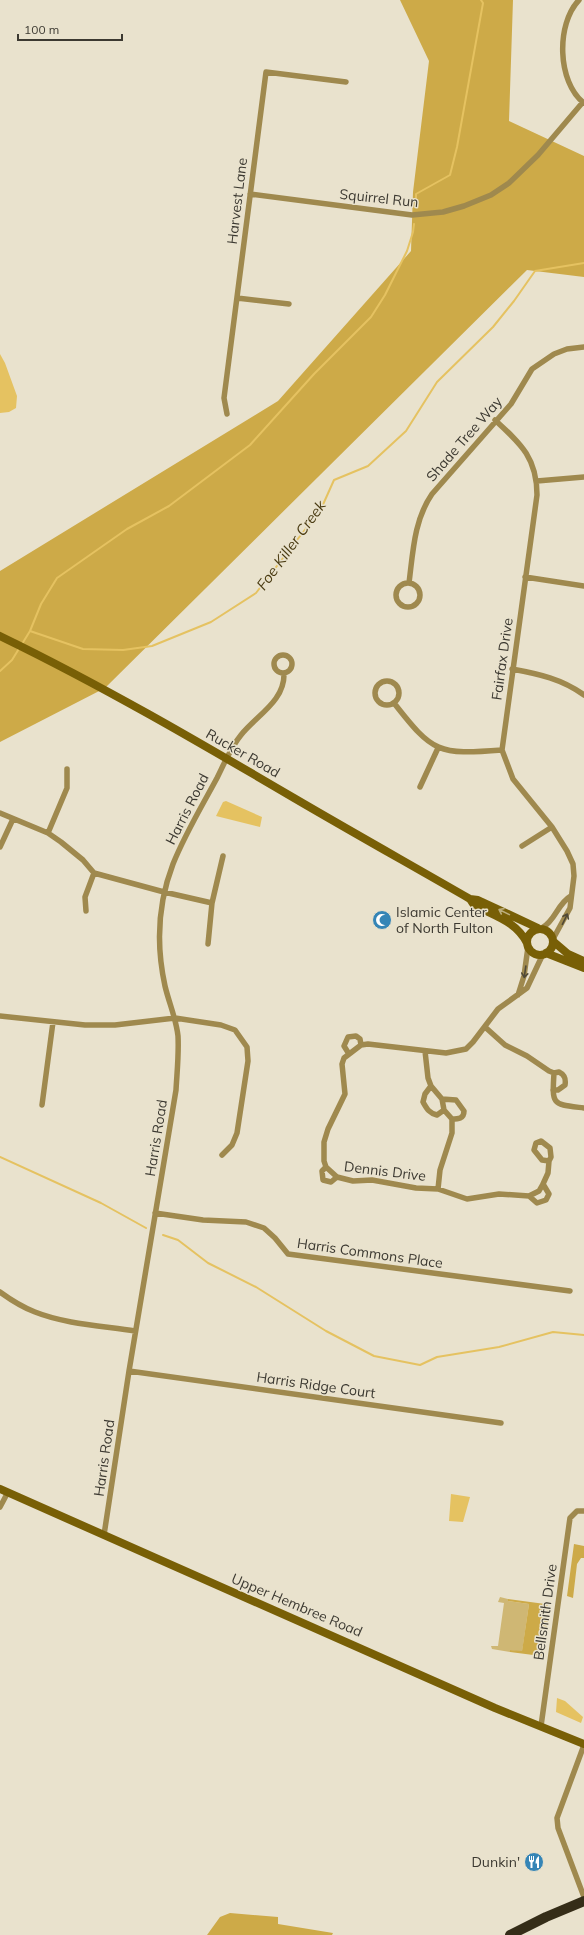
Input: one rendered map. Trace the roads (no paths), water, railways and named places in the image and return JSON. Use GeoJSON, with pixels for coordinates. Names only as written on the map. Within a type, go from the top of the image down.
{"type":"FeatureCollection","features":[{"type":"Feature","properties":{"kind":"highway"},"geometry":{"type":"LineString","coordinates":[[510,1935],[584,1900]]}},
{"type":"Feature","properties":{"kind":"main road","name":"Rucker Road"},"geometry":{"type":"LineString","coordinates":[[0,636],[101,687],[227,758],[470,899],[478,900],[540,928]]}},
{"type":"Feature","properties":{"kind":"main road","name":"Rucker Road"},"geometry":{"type":"LineString","coordinates":[[470,899],[474,905],[512,924],[522,933],[528,945]]}},
{"type":"Feature","properties":{"kind":"main road"},"geometry":{"type":"LineString","coordinates":[[584,961],[568,954],[554,940],[549,931],[540,928],[530,933],[528,945],[536,954],[545,954],[584,968]]}},
{"type":"Feature","properties":{"kind":"main road"},"geometry":{"type":"LineString","coordinates":[[545,954],[551,950],[554,940]]}},
{"type":"Feature","properties":{"kind":"main road","name":"Upper Hembree Road"},"geometry":{"type":"LineString","coordinates":[[0,1489],[295,1618],[495,1708],[584,1744]]}},
{"type":"Feature","properties":{"kind":"street"},"geometry":{"type":"LineString","coordinates":[[579,0],[573,6],[564,27],[563,49],[567,80],[577,98],[584,103]]}},
{"type":"Feature","properties":{"kind":"street","name":"Harvest Lane"},"geometry":{"type":"LineString","coordinates":[[227,414],[224,398],[266,72],[346,82]]}},
{"type":"Feature","properties":{"kind":"street","name":"Squirrel Run"},"geometry":{"type":"LineString","coordinates":[[250,194],[412,215],[448,211],[491,195],[513,180],[538,155],[584,103]]}},
{"type":"Feature","properties":{"kind":"street"},"geometry":{"type":"LineString","coordinates":[[237,298],[289,304]]}},
{"type":"Feature","properties":{"kind":"street","name":"Shade Tree Way"},"geometry":{"type":"LineString","coordinates":[[409,583],[418,523],[424,505],[495,420],[511,404],[532,369],[554,354],[567,349],[584,347]]}},
{"type":"Feature","properties":{"kind":"street","name":"Fairfax Drive"},"geometry":{"type":"LineString","coordinates":[[495,420],[526,450],[533,465],[537,481],[537,495],[502,750],[513,779],[552,827],[567,851],[572,864],[574,876],[570,896],[570,908],[554,940]]}},
{"type":"Feature","properties":{"kind":"street"},"geometry":{"type":"LineString","coordinates":[[537,481],[584,477]]}},
{"type":"Feature","properties":{"kind":"street"},"geometry":{"type":"LineString","coordinates":[[525,577],[584,586]]}},
{"type":"Feature","properties":{"kind":"street"},"geometry":{"type":"LineString","coordinates":[[409,583],[418,589],[420,596],[413,605],[406,606],[399,603],[396,595],[401,585],[409,583]]}},
{"type":"Feature","properties":{"kind":"street"},"geometry":{"type":"LineString","coordinates":[[512,669],[548,676],[562,681],[584,695]]}},
{"type":"Feature","properties":{"kind":"street","name":"Harris Road"},"geometry":{"type":"LineString","coordinates":[[104,1535],[135,1331],[176,1090],[178,1055],[175,1018],[165,987],[160,960],[159,932],[164,892],[174,863],[227,758],[240,736],[269,708],[284,683],[284,673]]}},
{"type":"Feature","properties":{"kind":"street"},"geometry":{"type":"LineString","coordinates":[[386,682],[395,685],[398,694],[394,703],[386,705],[379,702],[376,695],[379,685],[386,682]]}},
{"type":"Feature","properties":{"kind":"street"},"geometry":{"type":"LineString","coordinates":[[394,703],[418,734],[438,748],[462,753],[502,750]]}},
{"type":"Feature","properties":{"kind":"street"},"geometry":{"type":"LineString","coordinates":[[420,787],[438,748]]}},
{"type":"Feature","properties":{"kind":"street"},"geometry":{"type":"LineString","coordinates":[[48,833],[67,788],[67,769]]}},
{"type":"Feature","properties":{"kind":"street"},"geometry":{"type":"LineString","coordinates":[[0,813],[48,833],[70,848],[94,873],[212,903]]}},
{"type":"Feature","properties":{"kind":"street"},"geometry":{"type":"LineString","coordinates":[[0,847],[13,819]]}},
{"type":"Feature","properties":{"kind":"street"},"geometry":{"type":"LineString","coordinates":[[522,846],[552,827]]}},
{"type":"Feature","properties":{"kind":"street"},"geometry":{"type":"LineString","coordinates":[[208,944],[212,903],[223,856]]}},
{"type":"Feature","properties":{"kind":"street"},"geometry":{"type":"LineString","coordinates":[[86,911],[85,897],[94,873]]}},
{"type":"Feature","properties":{"kind":"street","name":"Fairfax Drive"},"geometry":{"type":"LineString","coordinates":[[540,928],[552,921],[563,900],[570,896]]}},
{"type":"Feature","properties":{"kind":"street"},"geometry":{"type":"LineString","coordinates":[[518,995],[524,976],[528,945]]}},
{"type":"Feature","properties":{"kind":"street"},"geometry":{"type":"LineString","coordinates":[[361,1044],[360,1039],[356,1036],[348,1037],[344,1046],[349,1054],[361,1044],[446,1053],[466,1049],[486,1027],[498,1009],[518,995],[530,983],[533,973],[545,954]]}},
{"type":"Feature","properties":{"kind":"street"},"geometry":{"type":"LineString","coordinates":[[0,1016],[53,1022],[115,1025],[175,1018],[229,1028],[239,1035],[247,1047],[248,1061],[237,1133],[232,1145],[222,1155]]}},
{"type":"Feature","properties":{"kind":"street"},"geometry":{"type":"LineString","coordinates":[[42,1105],[53,1022]]}},
{"type":"Feature","properties":{"kind":"street"},"geometry":{"type":"LineString","coordinates":[[486,1027],[505,1045],[554,1073],[562,1073],[566,1079],[564,1088],[553,1090]]}},
{"type":"Feature","properties":{"kind":"street"},"geometry":{"type":"LineString","coordinates":[[425,1051],[426,1071],[431,1086],[442,1099],[444,1110],[452,1119],[452,1133],[446,1148],[438,1189]]}},
{"type":"Feature","properties":{"kind":"street","name":"Dennis Drive"},"geometry":{"type":"LineString","coordinates":[[349,1054],[344,1058],[342,1064],[345,1094],[328,1129],[324,1142],[323,1156],[326,1167],[337,1177],[353,1181],[372,1180],[416,1188],[438,1189],[467,1199],[498,1194],[529,1196],[537,1203],[546,1200],[549,1194],[543,1184]]}},
{"type":"Feature","properties":{"kind":"street"},"geometry":{"type":"LineString","coordinates":[[554,1073],[553,1096],[558,1103],[584,1108]]}},
{"type":"Feature","properties":{"kind":"street"},"geometry":{"type":"LineString","coordinates":[[431,1086],[425,1094],[423,1102],[430,1112],[437,1114],[444,1110]]}},
{"type":"Feature","properties":{"kind":"street"},"geometry":{"type":"LineString","coordinates":[[442,1099],[456,1100],[462,1106],[464,1111],[463,1116],[460,1119],[452,1119]]}},
{"type":"Feature","properties":{"kind":"street"},"geometry":{"type":"LineString","coordinates":[[529,1196],[539,1191],[548,1173],[549,1162]]}},
{"type":"Feature","properties":{"kind":"street"},"geometry":{"type":"LineString","coordinates":[[326,1167],[322,1171],[323,1180],[331,1182],[337,1177]]}},
{"type":"Feature","properties":{"kind":"street","name":"Harris Commons Place"},"geometry":{"type":"LineString","coordinates":[[155,1213],[202,1220],[246,1222],[264,1228],[275,1238],[288,1254],[570,1291]]}},
{"type":"Feature","properties":{"kind":"street"},"geometry":{"type":"LineString","coordinates":[[0,1292],[34,1312],[54,1318],[135,1331]]}},
{"type":"Feature","properties":{"kind":"street","name":"Harris Ridge Court"},"geometry":{"type":"LineString","coordinates":[[129,1371],[501,1423]]}},
{"type":"Feature","properties":{"kind":"street"},"geometry":{"type":"LineString","coordinates":[[0,1507],[8,1492]]}},
{"type":"Feature","properties":{"kind":"street","name":"Bellsmith Drive"},"geometry":{"type":"LineString","coordinates":[[541,1726],[570,1518],[577,1511],[584,1511]]}},
{"type":"Feature","properties":{"kind":"street"},"geometry":{"type":"LineString","coordinates":[[584,1744],[557,1818],[558,1828],[584,1897]]}},
{"type":"Feature","properties":{"kind":"waterway"},"geometry":{"type":"LineString","coordinates":[[416,204],[416,194],[450,175],[457,147],[483,3],[481,0]]}},
{"type":"Feature","properties":{"kind":"waterway"},"geometry":{"type":"LineString","coordinates":[[30,631],[41,604],[57,578],[127,529],[169,506],[250,445],[314,374],[371,317],[385,295],[407,251],[414,224]]}},
{"type":"Feature","properties":{"kind":"waterway","name":"Foe Killer Creek"},"geometry":{"type":"LineString","coordinates":[[22,644],[30,631],[83,649],[123,650],[152,646],[211,622],[256,593],[321,509],[334,480],[368,466],[406,431],[437,382],[493,327],[535,271],[584,263]]}},
{"type":"Feature","properties":{"kind":"waterway","name":"Foe Killer Creek"},"geometry":{"type":"LineString","coordinates":[[0,671],[12,660],[20,647]]}},
{"type":"Feature","properties":{"kind":"waterway"},"geometry":{"type":"LineString","coordinates":[[0,1157],[101,1203],[146,1228]]}},
{"type":"Feature","properties":{"kind":"waterway"},"geometry":{"type":"LineString","coordinates":[[163,1235],[178,1240],[208,1263],[256,1287],[326,1331],[374,1356],[420,1365],[437,1357],[499,1347],[553,1332],[584,1335]]}},
{"type":"Feature","properties":{"kind":"place","name":"Islamic Center of North Fulton"},"geometry":{"type":"Point","coordinates":[382,920]}},
{"type":"Feature","properties":{"kind":"place","name":"Dunkin'"},"geometry":{"type":"Point","coordinates":[534,1862]}}]}
